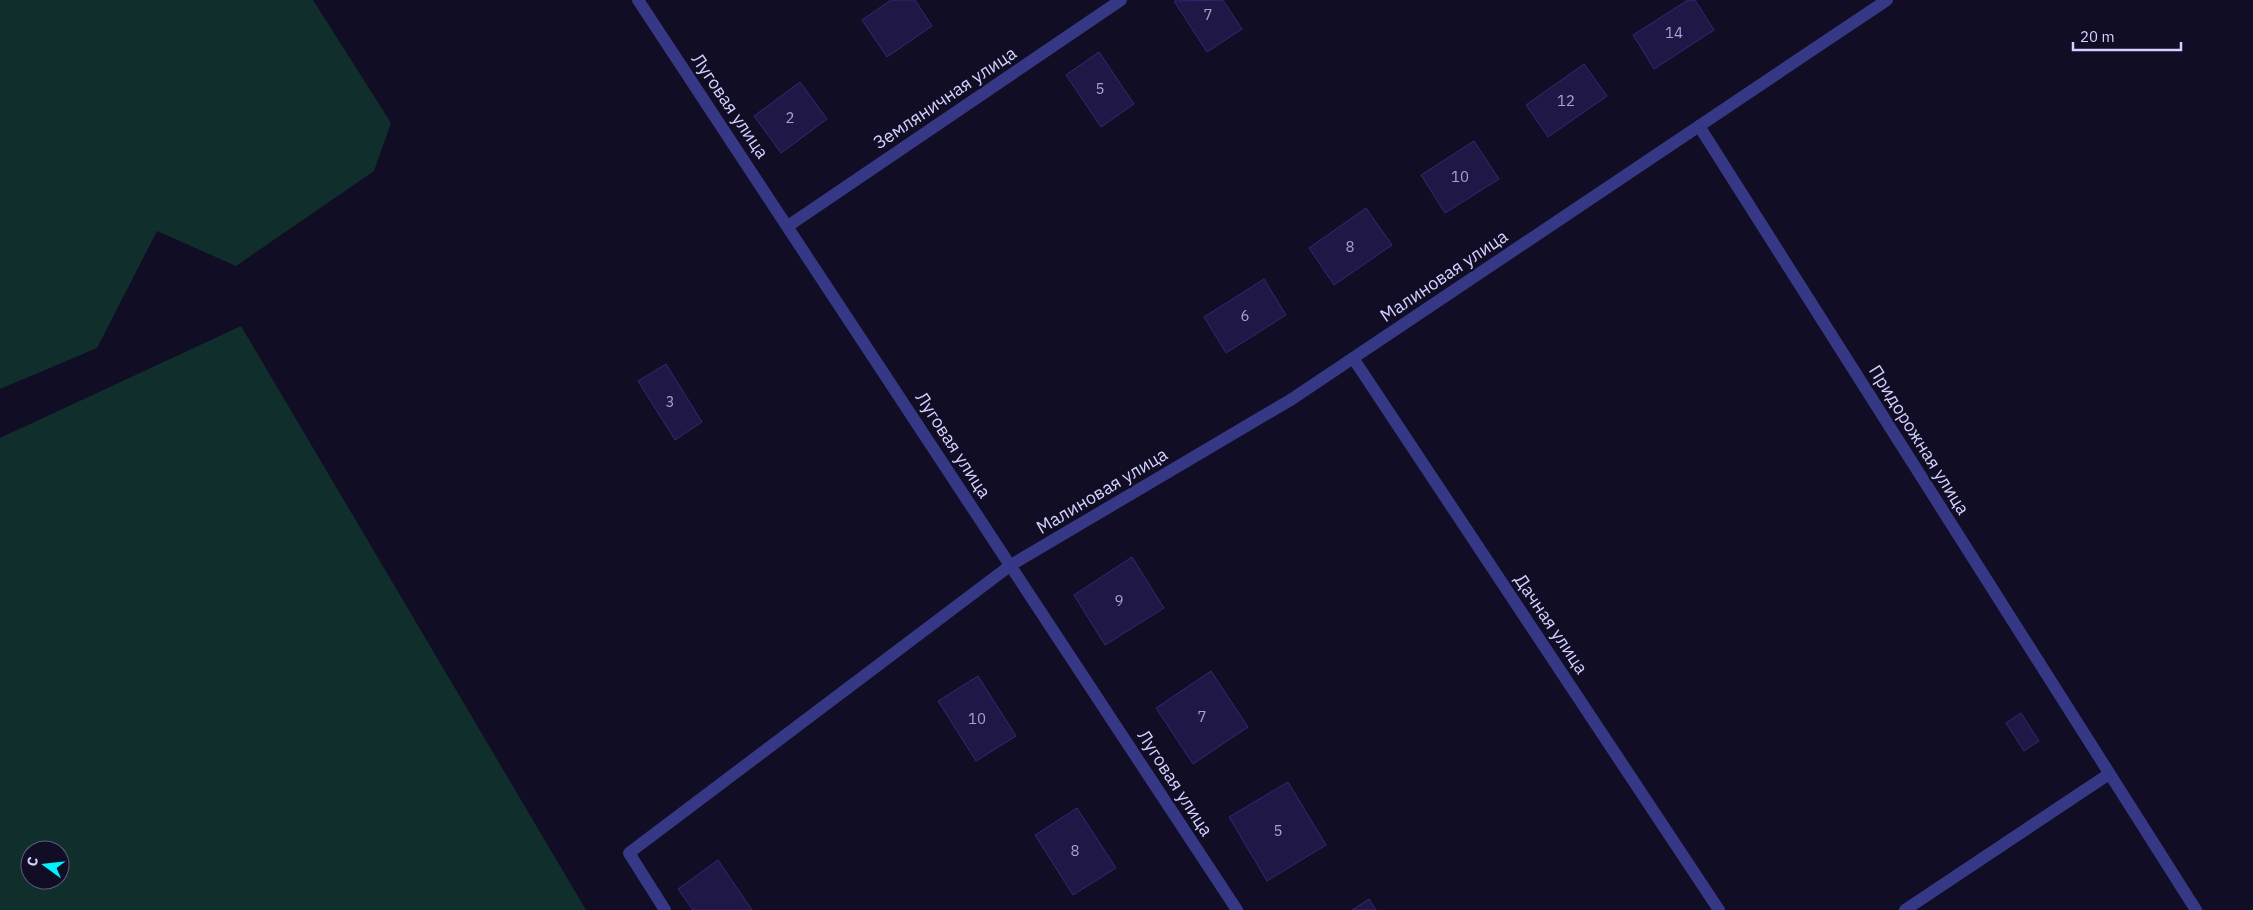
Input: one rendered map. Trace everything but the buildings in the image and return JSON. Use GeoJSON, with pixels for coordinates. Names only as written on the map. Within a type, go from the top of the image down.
{"type":"FeatureCollection","features":[{"type":"Feature","properties":{"kind":"lane","name":"Луговая улица"},"geometry":{"type":"LineString","coordinates":[[638,0],[1237,910]]}},
{"type":"Feature","properties":{"kind":"lane","name":"Земляничная улица"},"geometry":{"type":"LineString","coordinates":[[788,226],[1121,0]]}},
{"type":"Feature","properties":{"kind":"lane","name":"Малиновая улица"},"geometry":{"type":"LineString","coordinates":[[665,910],[629,853],[1011,565],[1292,399],[1887,0]]}},
{"type":"Feature","properties":{"kind":"lane","name":"Придорожная улица"},"geometry":{"type":"LineString","coordinates":[[1699,126],[2196,910]]}},
{"type":"Feature","properties":{"kind":"lane","name":"Дачная улица"},"geometry":{"type":"LineString","coordinates":[[1353,358],[1719,910]]}},
{"type":"Feature","properties":{"kind":"lane"},"geometry":{"type":"LineString","coordinates":[[1905,910],[2109,774]]}},
{"type":"Feature","properties":{"kind":"green space"},"geometry":{"type":"Polygon","coordinates":[[[0,0],[313,0],[391,123],[374,171],[236,266],[157,231],[97,348],[0,389],[0,0]]]}},
{"type":"Feature","properties":{"kind":"green space"},"geometry":{"type":"Polygon","coordinates":[[[241,326],[586,910],[0,910],[0,438],[241,326]]]}}]}
